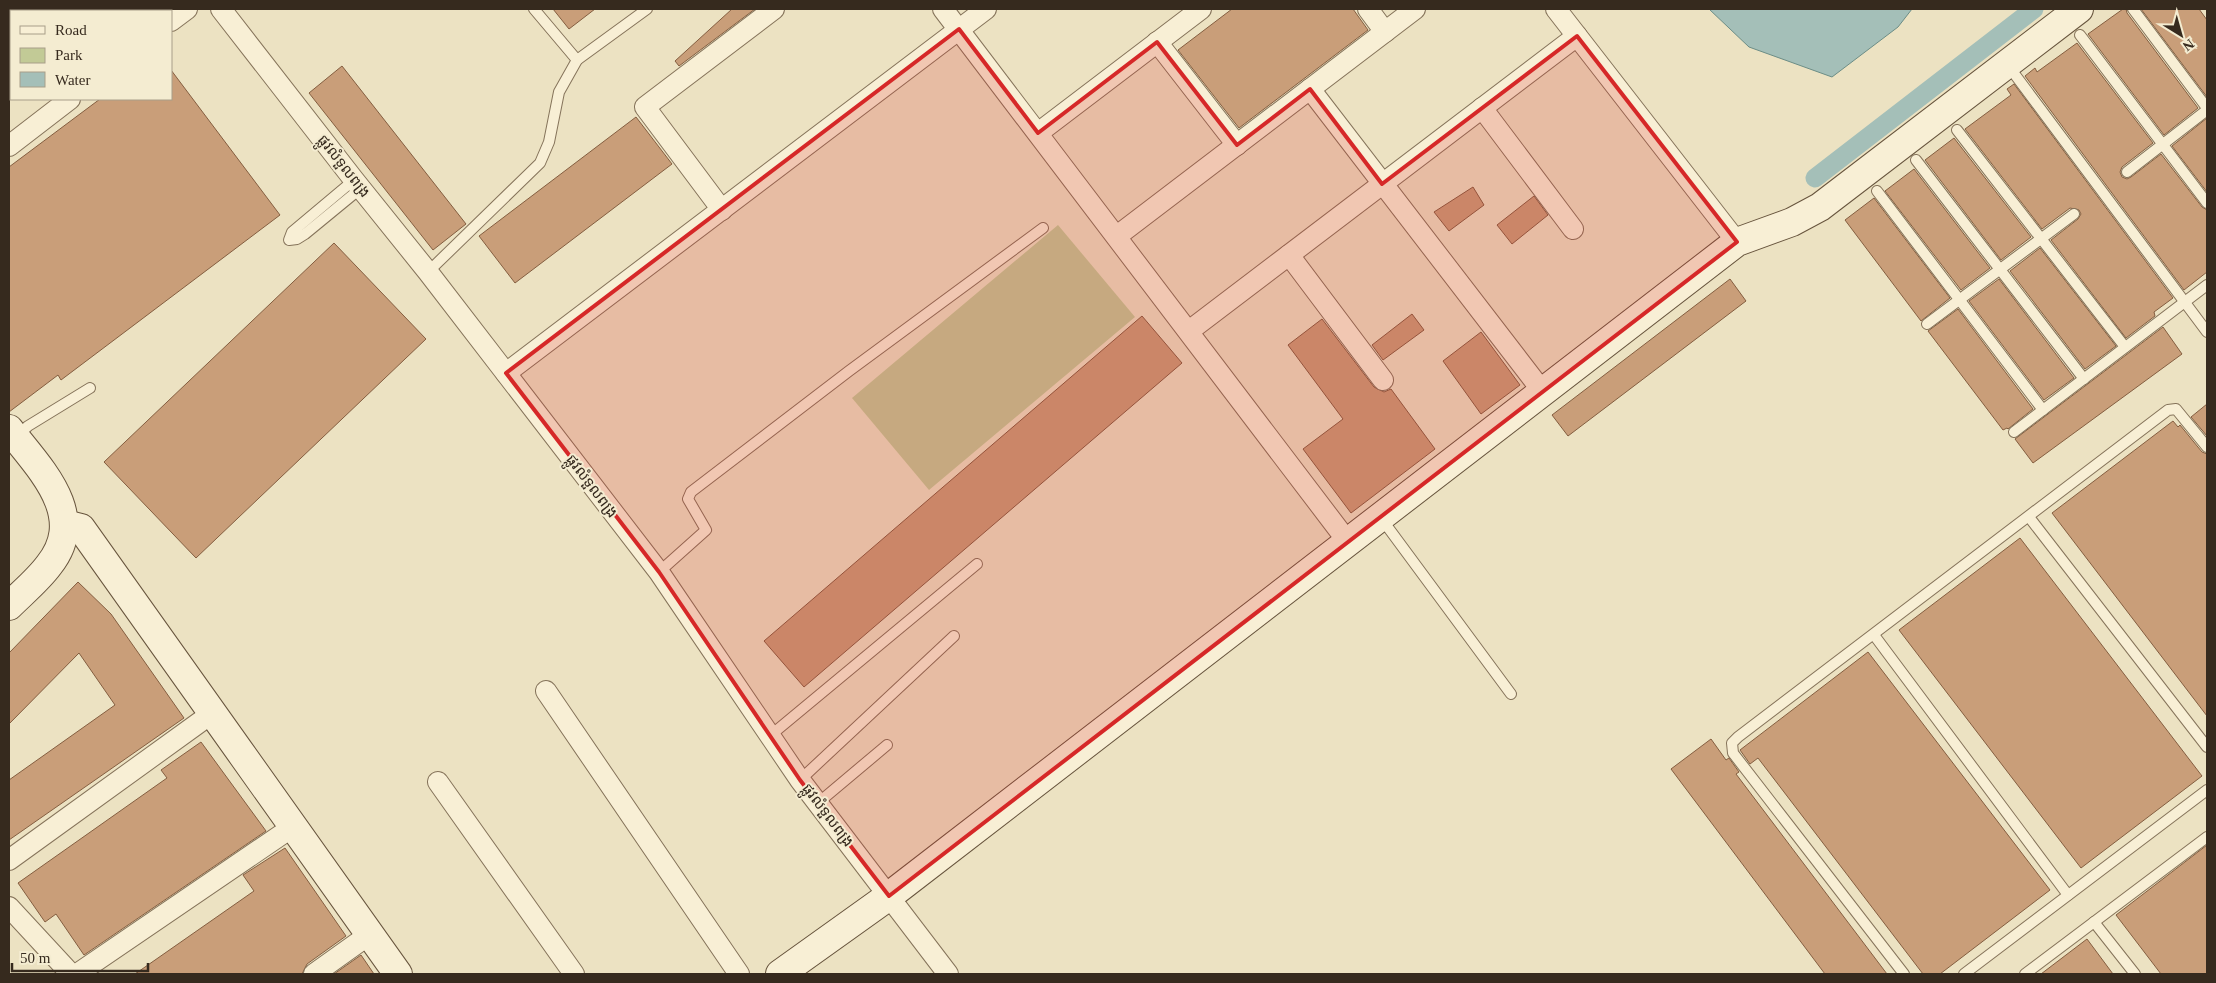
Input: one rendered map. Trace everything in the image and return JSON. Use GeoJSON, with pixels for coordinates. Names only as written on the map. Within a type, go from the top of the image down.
{"type":"FeatureCollection","features":[{"type":"Feature","properties":{"kind":"street"},"geometry":{"type":"LineString","coordinates":[[172,20],[187,9]]}},
{"type":"Feature","properties":{"kind":"street","name":"ផ្លូវលំទួលពង្រ"},"geometry":{"type":"LineString","coordinates":[[221,9],[428,272],[658,572],[772,735],[800,780],[948,974]]}},
{"type":"Feature","properties":{"kind":"street"},"geometry":{"type":"LineString","coordinates":[[722,210],[644,107],[774,9]]}},
{"type":"Feature","properties":{"kind":"street"},"geometry":{"type":"LineString","coordinates":[[943,9],[1348,542]]}},
{"type":"Feature","properties":{"kind":"street"},"geometry":{"type":"LineString","coordinates":[[506,373],[986,9]]}},
{"type":"Feature","properties":{"kind":"street"},"geometry":{"type":"LineString","coordinates":[[1038,133],[1201,9]]}},
{"type":"Feature","properties":{"kind":"street"},"geometry":{"type":"LineString","coordinates":[[1368,9],[1385,32]]}},
{"type":"Feature","properties":{"kind":"street"},"geometry":{"type":"LineString","coordinates":[[1116,236],[1416,9]]}},
{"type":"Feature","properties":{"kind":"street"},"geometry":{"type":"LineString","coordinates":[[1556,9],[1738,242]]}},
{"type":"Feature","properties":{"kind":"street"},"geometry":{"type":"LineString","coordinates":[[780,974],[890,896],[1738,242],[1792,222],[1820,207],[2007,64],[2080,22]]}},
{"type":"Feature","properties":{"kind":"street"},"geometry":{"type":"LineString","coordinates":[[1190,332],[1577,36]]}},
{"type":"Feature","properties":{"kind":"street"},"geometry":{"type":"LineString","coordinates":[[1157,42],[1237,144]]}},
{"type":"Feature","properties":{"kind":"street"},"geometry":{"type":"LineString","coordinates":[[1310,89],[1543,392]]}},
{"type":"Feature","properties":{"kind":"street"},"geometry":{"type":"LineString","coordinates":[[9,146],[69,100]]}},
{"type":"Feature","properties":{"kind":"street"},"geometry":{"type":"LineString","coordinates":[[1482,108],[1573,229]]}},
{"type":"Feature","properties":{"kind":"street"},"geometry":{"type":"LineString","coordinates":[[1289,255],[1383,380]]}},
{"type":"Feature","properties":{"kind":"street"},"geometry":{"type":"LineString","coordinates":[[9,606],[50,565],[62,545],[65,524],[60,500],[46,477],[12,433]]}},
{"type":"Feature","properties":{"kind":"street"},"geometry":{"type":"LineString","coordinates":[[65,524],[81,528],[211,714],[294,826],[398,974]]}},
{"type":"Feature","properties":{"kind":"street"},"geometry":{"type":"LineString","coordinates":[[546,691],[739,974]]}},
{"type":"Feature","properties":{"kind":"street"},"geometry":{"type":"LineString","coordinates":[[9,860],[211,714]]}},
{"type":"Feature","properties":{"kind":"street"},"geometry":{"type":"LineString","coordinates":[[438,782],[574,974]]}},
{"type":"Feature","properties":{"kind":"street"},"geometry":{"type":"LineString","coordinates":[[77,974],[294,826]]}},
{"type":"Feature","properties":{"kind":"street"},"geometry":{"type":"LineString","coordinates":[[9,907],[71,974]]}},
{"type":"Feature","properties":{"kind":"street"},"geometry":{"type":"LineString","coordinates":[[314,974],[370,934]]}},
{"type":"Feature","properties":{"kind":"lane"},"geometry":{"type":"LineString","coordinates":[[534,9],[577,60]]}},
{"type":"Feature","properties":{"kind":"lane"},"geometry":{"type":"LineString","coordinates":[[428,272],[540,163],[549,142],[559,92],[577,60],[647,9]]}},
{"type":"Feature","properties":{"kind":"lane"},"geometry":{"type":"LineString","coordinates":[[2127,172],[2207,109],[2133,9]]}},
{"type":"Feature","properties":{"kind":"lane"},"geometry":{"type":"LineString","coordinates":[[2080,22],[2163,144],[2207,203]]}},
{"type":"Feature","properties":{"kind":"lane"},"geometry":{"type":"LineString","coordinates":[[2007,64],[2207,332]]}},
{"type":"Feature","properties":{"kind":"lane"},"geometry":{"type":"LineString","coordinates":[[1957,130],[2125,347]]}},
{"type":"Feature","properties":{"kind":"lane"},"geometry":{"type":"LineString","coordinates":[[1916,160],[2084,379]]}},
{"type":"Feature","properties":{"kind":"lane"},"geometry":{"type":"LineString","coordinates":[[357,184],[305,234],[297,239],[289,240],[292,232],[357,184]]}},
{"type":"Feature","properties":{"kind":"lane"},"geometry":{"type":"LineString","coordinates":[[1877,191],[2043,410]]}},
{"type":"Feature","properties":{"kind":"lane"},"geometry":{"type":"LineString","coordinates":[[1927,324],[2074,214]]}},
{"type":"Feature","properties":{"kind":"lane"},"geometry":{"type":"LineString","coordinates":[[658,572],[706,530],[688,499],[691,492],[849,371],[1043,228]]}},
{"type":"Feature","properties":{"kind":"lane"},"geometry":{"type":"LineString","coordinates":[[2014,432],[2207,285]]}},
{"type":"Feature","properties":{"kind":"lane"},"geometry":{"type":"LineString","coordinates":[[12,433],[28,426],[90,388]]}},
{"type":"Feature","properties":{"kind":"lane"},"geometry":{"type":"LineString","coordinates":[[1904,974],[1733,753],[1732,743],[2168,410],[2176,409],[2207,447]]}},
{"type":"Feature","properties":{"kind":"lane"},"geometry":{"type":"LineString","coordinates":[[2029,517],[2207,747]]}},
{"type":"Feature","properties":{"kind":"lane"},"geometry":{"type":"LineString","coordinates":[[1380,518],[1511,694]]}},
{"type":"Feature","properties":{"kind":"lane"},"geometry":{"type":"LineString","coordinates":[[772,735],[977,564]]}},
{"type":"Feature","properties":{"kind":"lane"},"geometry":{"type":"LineString","coordinates":[[1874,635],[2068,895]]}},
{"type":"Feature","properties":{"kind":"lane"},"geometry":{"type":"LineString","coordinates":[[800,780],[954,636]]}},
{"type":"Feature","properties":{"kind":"lane"},"geometry":{"type":"LineString","coordinates":[[818,803],[887,745]]}},
{"type":"Feature","properties":{"kind":"lane"},"geometry":{"type":"LineString","coordinates":[[1964,974],[2207,790]]}},
{"type":"Feature","properties":{"kind":"lane"},"geometry":{"type":"LineString","coordinates":[[2025,974],[2207,837]]}},
{"type":"Feature","properties":{"kind":"lane"},"geometry":{"type":"LineString","coordinates":[[2094,922],[2135,974]]}},
{"type":"Feature","properties":{"kind":"highlighted area"},"geometry":{"type":"Polygon","coordinates":[[[959,29],[1038,133],[1157,42],[1237,145],[1310,89],[1382,184],[1577,36],[1737,242],[889,896],[800,780],[659,572],[506,373],[959,29]]]}},
{"type":"Feature","properties":{"kind":"green space"},"geometry":{"type":"Polygon","coordinates":[[[1058,225],[1135,317],[929,490],[852,398],[1058,225]]]}},
{"type":"Feature","properties":{"kind":"water"},"geometry":{"type":"Polygon","coordinates":[[[1709,9],[1912,9],[1898,27],[1832,77],[1749,47],[1709,9]]]}},
{"type":"Feature","properties":{"kind":"building"},"geometry":{"type":"Polygon","coordinates":[[[553,9],[595,9],[569,29],[553,9]]]}},
{"type":"Feature","properties":{"kind":"building"},"geometry":{"type":"Polygon","coordinates":[[[732,9],[755,9],[679,66],[675,61],[732,9]]]}},
{"type":"Feature","properties":{"kind":"building"},"geometry":{"type":"Polygon","coordinates":[[[1232,9],[1353,9],[1368,30],[1239,128],[1178,50],[1232,9]]]}},
{"type":"Feature","properties":{"kind":"building"},"geometry":{"type":"Polygon","coordinates":[[[2123,9],[2126,9],[2127,13],[2198,108],[2164,135],[2088,34],[2123,9]]]}},
{"type":"Feature","properties":{"kind":"building"},"geometry":{"type":"Polygon","coordinates":[[[2141,9],[2199,9],[2207,20],[2207,97],[2141,9]]]}},
{"type":"Feature","properties":{"kind":"building"},"geometry":{"type":"Polygon","coordinates":[[[2077,43],[2153,143],[2122,167],[2120,172],[2122,177],[2127,179],[2131,177],[2161,154],[2202,207],[2207,210],[2207,272],[2184,290],[2025,76],[2035,68],[2037,72],[2077,43]]]}},
{"type":"Feature","properties":{"kind":"building"},"geometry":{"type":"Polygon","coordinates":[[[342,66],[466,224],[433,250],[309,93],[342,66]]]}},
{"type":"Feature","properties":{"kind":"building"},"geometry":{"type":"Polygon","coordinates":[[[172,71],[280,215],[61,380],[58,375],[9,412],[9,167],[99,100],[172,100],[172,71]]]}},
{"type":"Feature","properties":{"kind":"building"},"geometry":{"type":"Polygon","coordinates":[[[2014,84],[2173,298],[2154,312],[2155,316],[2126,338],[2051,240],[2078,219],[2081,214],[2079,210],[2070,208],[2042,229],[1965,129],[2011,95],[2007,89],[2014,84]]]}},
{"type":"Feature","properties":{"kind":"building"},"geometry":{"type":"Polygon","coordinates":[[[636,117],[672,164],[515,283],[479,236],[636,117]]]}},
{"type":"Feature","properties":{"kind":"building"},"geometry":{"type":"Polygon","coordinates":[[[2207,118],[2207,192],[2172,146],[2207,118]]]}},
{"type":"Feature","properties":{"kind":"building"},"geometry":{"type":"Polygon","coordinates":[[[1954,138],[2031,237],[2001,260],[1925,160],[1954,138]]]}},
{"type":"Feature","properties":{"kind":"building"},"geometry":{"type":"Polygon","coordinates":[[[1914,169],[1990,268],[1961,290],[1885,191],[1914,169]]]}},
{"type":"Feature","properties":{"kind":"building"},"geometry":{"type":"Polygon","coordinates":[[[1473,187],[1484,205],[1449,231],[1434,212],[1473,187]]]}},
{"type":"Feature","properties":{"kind":"building"},"geometry":{"type":"Polygon","coordinates":[[[1534,196],[1548,215],[1512,244],[1497,225],[1534,196]]]}},
{"type":"Feature","properties":{"kind":"building"},"geometry":{"type":"Polygon","coordinates":[[[1874,198],[1950,298],[1921,321],[1845,220],[1874,198]]]}},
{"type":"Feature","properties":{"kind":"building"},"geometry":{"type":"Polygon","coordinates":[[[334,243],[426,339],[196,558],[104,462],[334,243]]]}},
{"type":"Feature","properties":{"kind":"building"},"geometry":{"type":"Polygon","coordinates":[[[2040,248],[2116,346],[2085,369],[2010,271],[2040,248]]]}},
{"type":"Feature","properties":{"kind":"building"},"geometry":{"type":"Polygon","coordinates":[[[1730,279],[1746,301],[1568,436],[1552,415],[1730,279]]]}},
{"type":"Feature","properties":{"kind":"building"},"geometry":{"type":"Polygon","coordinates":[[[1999,279],[2074,378],[2044,400],[1969,301],[1999,279]]]}},
{"type":"Feature","properties":{"kind":"building"},"geometry":{"type":"Polygon","coordinates":[[[1958,309],[2033,409],[2008,429],[2003,430],[1928,331],[1958,309]]]}},
{"type":"Feature","properties":{"kind":"building"},"geometry":{"type":"Polygon","coordinates":[[[1412,314],[1424,330],[1383,360],[1372,345],[1412,314]]]}},
{"type":"Feature","properties":{"kind":"building"},"geometry":{"type":"Polygon","coordinates":[[[1142,316],[1182,363],[804,687],[764,641],[1142,316]]]}},
{"type":"Feature","properties":{"kind":"building"},"geometry":{"type":"Polygon","coordinates":[[[1322,319],[1374,387],[1384,392],[1391,389],[1435,449],[1351,513],[1303,449],[1343,419],[1288,345],[1322,319]]]}},
{"type":"Feature","properties":{"kind":"building"},"geometry":{"type":"Polygon","coordinates":[[[2163,327],[2182,354],[2033,463],[2015,439],[2163,327]]]}},
{"type":"Feature","properties":{"kind":"building"},"geometry":{"type":"Polygon","coordinates":[[[1481,332],[1520,385],[1481,414],[1443,361],[1481,332]]]}},
{"type":"Feature","properties":{"kind":"building"},"geometry":{"type":"Polygon","coordinates":[[[2207,404],[2207,436],[2191,417],[2207,404]]]}},
{"type":"Feature","properties":{"kind":"building"},"geometry":{"type":"Polygon","coordinates":[[[2173,421],[2178,427],[2180,425],[2202,452],[2207,454],[2207,716],[2052,513],[2173,421]]]}},
{"type":"Feature","properties":{"kind":"building"},"geometry":{"type":"Polygon","coordinates":[[[2020,538],[2202,776],[2081,868],[1899,630],[2020,538]]]}},
{"type":"Feature","properties":{"kind":"building"},"geometry":{"type":"Polygon","coordinates":[[[78,582],[111,614],[184,718],[9,840],[9,780],[115,705],[79,653],[9,724],[9,653],[78,582]]]}},
{"type":"Feature","properties":{"kind":"building"},"geometry":{"type":"Polygon","coordinates":[[[1868,652],[2050,890],[1940,974],[1923,974],[1758,758],[1750,764],[1740,750],[1868,652]]]}},
{"type":"Feature","properties":{"kind":"building"},"geometry":{"type":"Polygon","coordinates":[[[1711,739],[1726,760],[1729,758],[1739,772],[1736,774],[1887,974],[1825,974],[1671,769],[1711,739]]]}},
{"type":"Feature","properties":{"kind":"building"},"geometry":{"type":"Polygon","coordinates":[[[201,742],[266,831],[84,955],[56,914],[45,922],[18,883],[167,778],[161,770],[201,742]]]}},
{"type":"Feature","properties":{"kind":"building"},"geometry":{"type":"Polygon","coordinates":[[[2207,845],[2207,974],[2161,974],[2116,915],[2207,845]]]}},
{"type":"Feature","properties":{"kind":"building"},"geometry":{"type":"Polygon","coordinates":[[[285,848],[346,936],[307,964],[302,974],[135,974],[254,891],[243,875],[285,848]]]}},
{"type":"Feature","properties":{"kind":"building"},"geometry":{"type":"Polygon","coordinates":[[[2087,939],[2113,974],[2041,974],[2087,939]]]}},
{"type":"Feature","properties":{"kind":"building"},"geometry":{"type":"Polygon","coordinates":[[[361,955],[374,974],[334,974],[361,955]]]}},
{"type":"Feature","properties":{"kind":"waterway"},"geometry":{"type":"LineString","coordinates":[[1815,178],[2034,9]]}}]}
